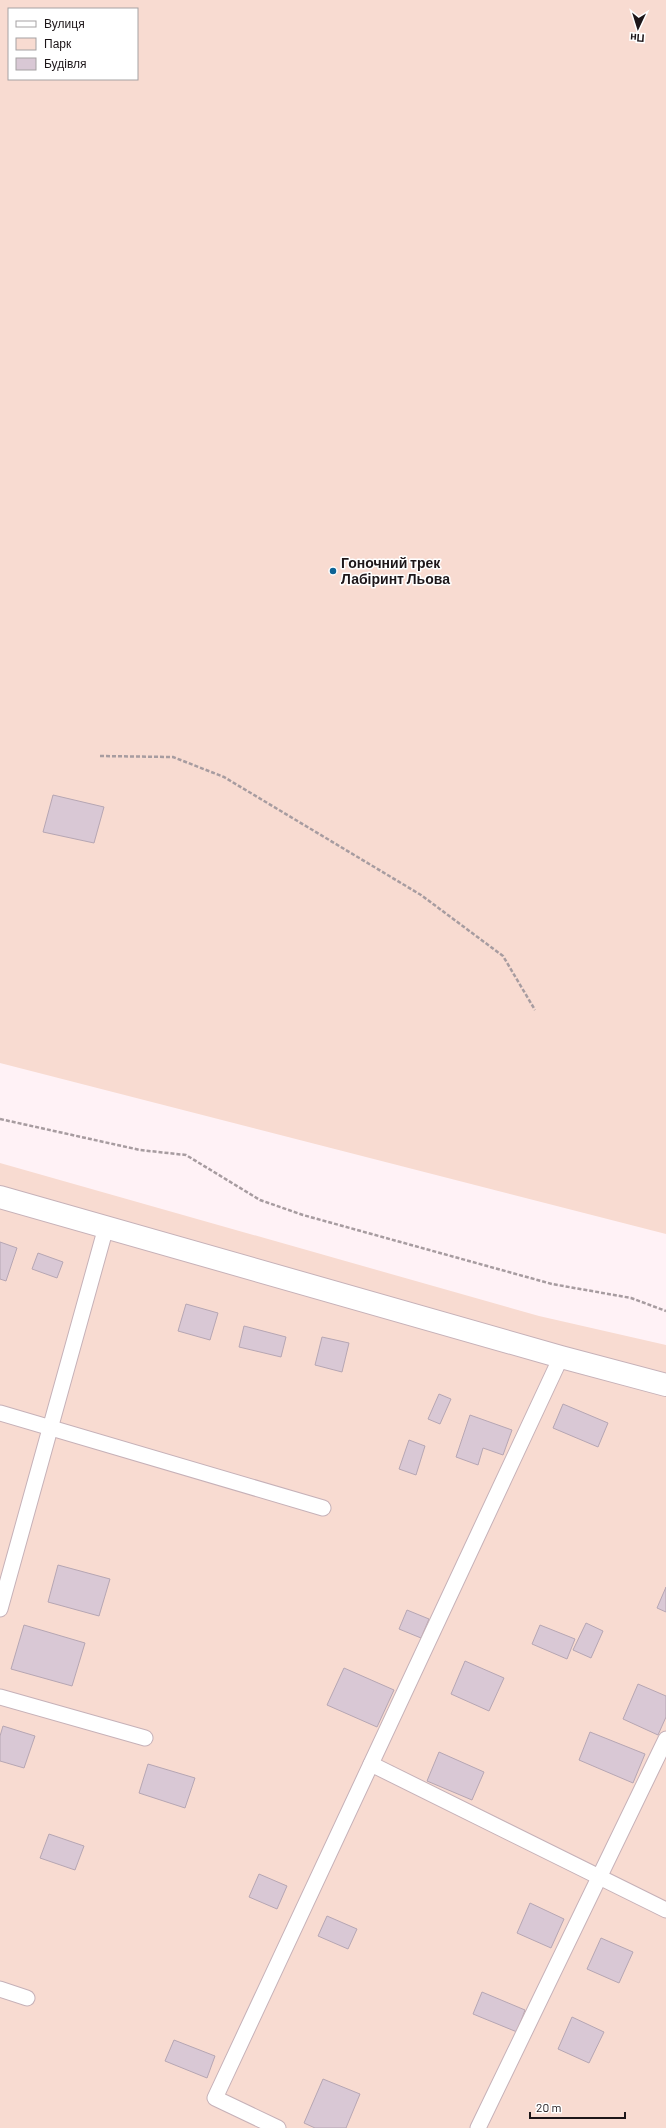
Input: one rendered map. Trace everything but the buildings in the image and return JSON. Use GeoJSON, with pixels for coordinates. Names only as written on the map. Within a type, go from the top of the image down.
{"type":"FeatureCollection","features":[{"type":"Feature","properties":{"kind":"street"},"geometry":{"type":"LineString","coordinates":[[0,1197],[561,1358],[666,1386]]}},
{"type":"Feature","properties":{"kind":"lane"},"geometry":{"type":"LineString","coordinates":[[0,1609],[106,1227]]}},
{"type":"Feature","properties":{"kind":"lane"},"geometry":{"type":"LineString","coordinates":[[278,2128],[215,2098],[561,1358]]}},
{"type":"Feature","properties":{"kind":"lane"},"geometry":{"type":"LineString","coordinates":[[0,1413],[323,1508]]}},
{"type":"Feature","properties":{"kind":"lane"},"geometry":{"type":"LineString","coordinates":[[0,1697],[145,1738]]}},
{"type":"Feature","properties":{"kind":"lane"},"geometry":{"type":"LineString","coordinates":[[478,2128],[666,1739]]}},
{"type":"Feature","properties":{"kind":"lane"},"geometry":{"type":"LineString","coordinates":[[371,1764],[666,1910]]}},
{"type":"Feature","properties":{"kind":"lane"},"geometry":{"type":"LineString","coordinates":[[0,1989],[27,1998]]}},
{"type":"Feature","properties":{"kind":"path"},"geometry":{"type":"LineString","coordinates":[[100,756],[173,757],[224,777],[422,895],[503,956],[535,1010]]}},
{"type":"Feature","properties":{"kind":"path"},"geometry":{"type":"LineString","coordinates":[[0,1119],[140,1150],[186,1155],[260,1200],[303,1215],[552,1284],[631,1298],[666,1311]]}},
{"type":"Feature","properties":{"kind":"green space","name":"Гоночний трек Лабіринт Льова"},"geometry":{"type":"Polygon","coordinates":[[[0,0],[666,0],[666,1234],[0,1063],[0,0]]]}},
{"type":"Feature","properties":{"kind":"green space"},"geometry":{"type":"Polygon","coordinates":[[[0,1163],[539,1316],[666,1345],[666,2128],[0,2128],[0,1163]]]}},
{"type":"Feature","properties":{"kind":"place","name":"Гоночний трек Лабіринт Льова"},"geometry":{"type":"Point","coordinates":[333,571]}}]}
